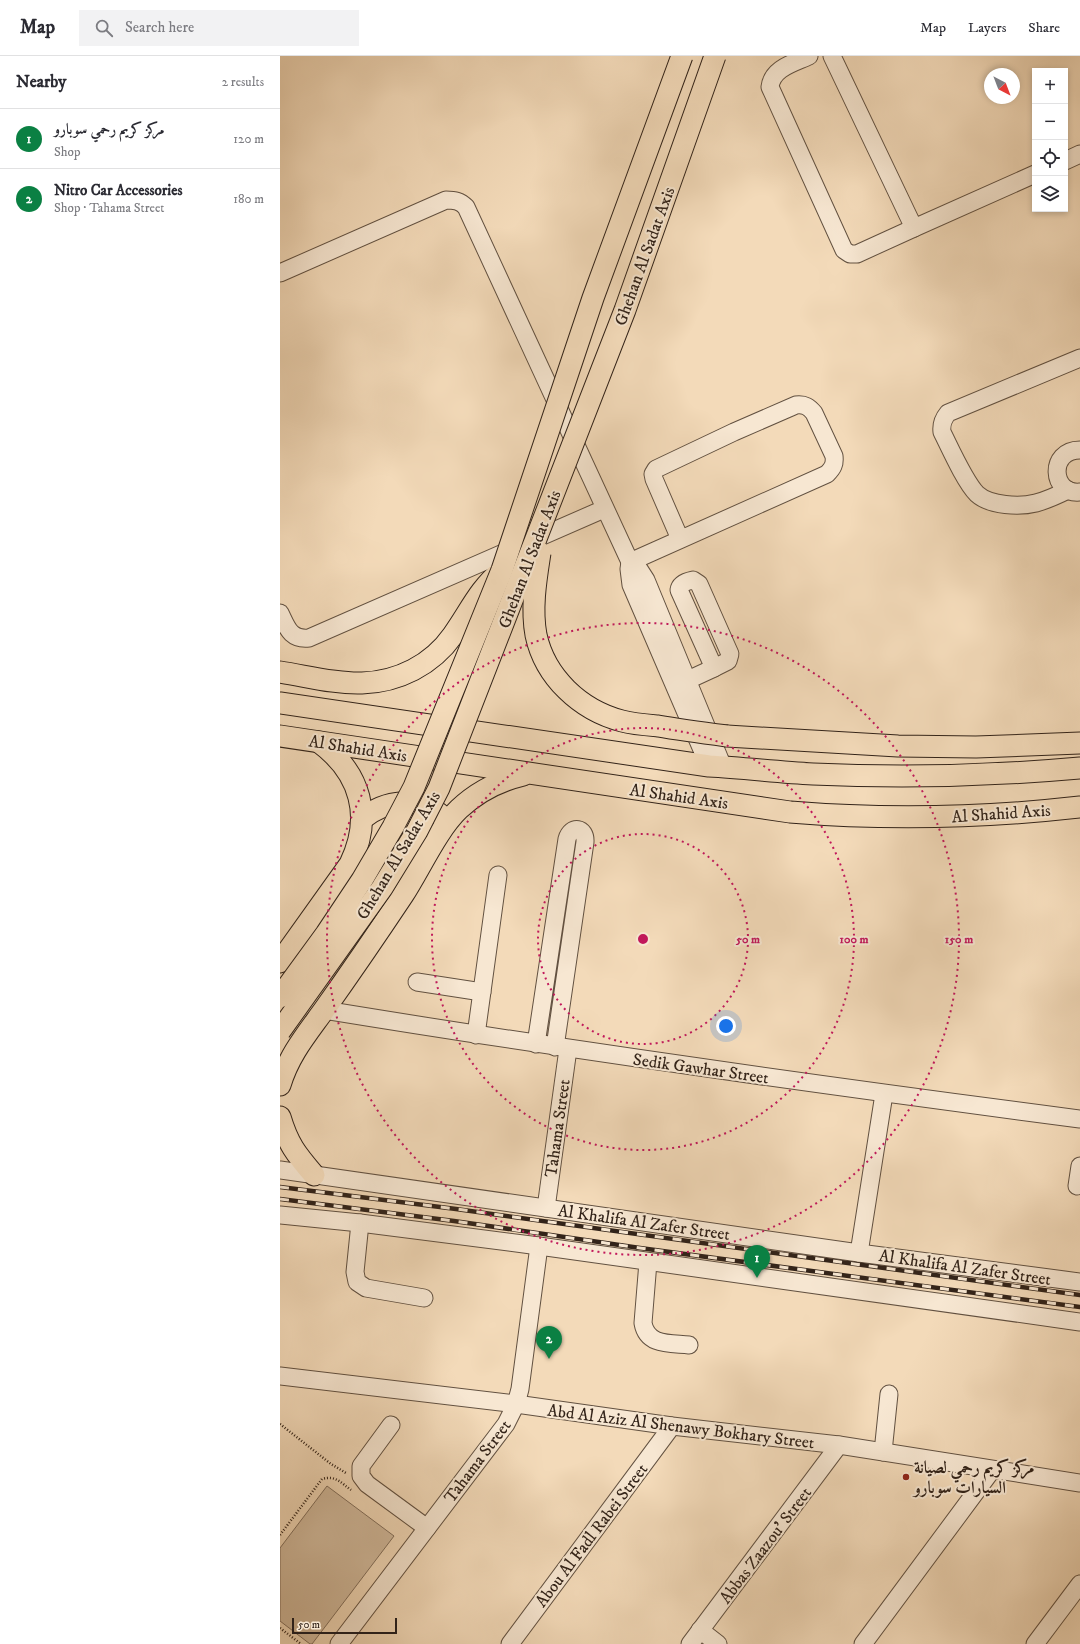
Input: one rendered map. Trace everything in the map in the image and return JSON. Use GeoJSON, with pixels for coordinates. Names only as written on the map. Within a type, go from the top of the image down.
{"type":"FeatureCollection","features":[{"type":"Feature","properties":{"kind":"main road","name":"Ghehan Al Sadat Axis"},"geometry":{"type":"LineString","coordinates":[[280,997],[326,934],[362,880],[411,794],[502,570],[593,298],[682,56]]}},
{"type":"Feature","properties":{"kind":"main road","name":"Ghehan Al Sadat Axis"},"geometry":{"type":"LineString","coordinates":[[280,1031],[382,888],[420,825],[439,788],[625,310],[715,56]]}},
{"type":"Feature","properties":{"kind":"main road"},"geometry":{"type":"LineString","coordinates":[[543,522],[534,608],[536,634],[542,655],[554,676],[568,692],[584,705],[602,714],[622,721],[727,736],[898,746],[976,747],[1080,743]]}},
{"type":"Feature","properties":{"kind":"main road"},"geometry":{"type":"LineString","coordinates":[[280,672],[361,683],[382,681],[402,675],[426,662],[445,645],[481,591],[502,570]]}},
{"type":"Feature","properties":{"kind":"main road","name":"Al Shahid Axis"},"geometry":{"type":"LineString","coordinates":[[280,703],[716,766],[812,774],[920,776],[985,775],[1080,768]]}},
{"type":"Feature","properties":{"kind":"main road","name":"Al Shahid Axis"},"geometry":{"type":"LineString","coordinates":[[280,736],[790,812],[869,817],[954,817],[1080,807]]}},
{"type":"Feature","properties":{"kind":"main road"},"geometry":{"type":"LineString","coordinates":[[280,962],[350,864],[359,842],[362,819],[358,793],[350,776],[339,759],[319,742]]}},
{"type":"Feature","properties":{"kind":"main road"},"geometry":{"type":"LineString","coordinates":[[280,1085],[285,1069],[296,1047],[324,1010],[403,894],[448,822],[471,799],[484,790],[498,783],[529,774]]}},
{"type":"Feature","properties":{"kind":"main road"},"geometry":{"type":"LineString","coordinates":[[362,819],[379,807],[405,802],[421,805],[431,809],[448,822]]}},
{"type":"Feature","properties":{"kind":"main road"},"geometry":{"type":"LineString","coordinates":[[280,1117],[286,1136],[297,1156],[314,1176]]}},
{"type":"Feature","properties":{"kind":"street"},"geometry":{"type":"LineString","coordinates":[[809,56],[779,71],[774,76],[770,87],[840,245],[850,254],[857,254],[1032,175]]}},
{"type":"Feature","properties":{"kind":"street"},"geometry":{"type":"LineString","coordinates":[[832,56],[914,228]]}},
{"type":"Feature","properties":{"kind":"street"},"geometry":{"type":"LineString","coordinates":[[1068,160],[1080,154]]}},
{"type":"Feature","properties":{"kind":"street"},"geometry":{"type":"LineString","coordinates":[[280,273],[446,200],[461,202],[466,207],[630,562],[640,569],[646,580],[688,680],[716,766]]}},
{"type":"Feature","properties":{"kind":"street"},"geometry":{"type":"LineString","coordinates":[[1076,494],[1024,505],[995,504],[985,500],[977,494],[970,484],[942,432],[941,425],[943,419],[948,413],[1080,358]]}},
{"type":"Feature","properties":{"kind":"street"},"geometry":{"type":"LineString","coordinates":[[630,562],[827,474],[833,468],[835,462],[834,456],[811,409],[802,404],[796,405],[734,432],[656,469],[653,474],[654,479],[680,539]]}},
{"type":"Feature","properties":{"kind":"street"},"geometry":{"type":"LineString","coordinates":[[1076,494],[1061,484],[1057,475],[1057,466],[1062,457],[1070,452],[1080,450]]}},
{"type":"Feature","properties":{"kind":"street"},"geometry":{"type":"LineString","coordinates":[[280,612],[286,627],[293,636],[301,639],[309,638],[604,508]]}},
{"type":"Feature","properties":{"kind":"street"},"geometry":{"type":"LineString","coordinates":[[630,562],[629,569],[631,585],[716,766]]}},
{"type":"Feature","properties":{"kind":"street"},"geometry":{"type":"LineString","coordinates":[[688,680],[714,668]]}},
{"type":"Feature","properties":{"kind":"street","name":"Tahama Street"},"geometry":{"type":"LineString","coordinates":[[546,1208],[574,921],[586,837],[583,832],[578,830],[569,834],[567,839],[555,918]]}},
{"type":"Feature","properties":{"kind":"street"},"geometry":{"type":"LineString","coordinates":[[476,1035],[498,875]]}},
{"type":"Feature","properties":{"kind":"street"},"geometry":{"type":"LineString","coordinates":[[536,1044],[555,918],[574,921]]}},
{"type":"Feature","properties":{"kind":"street"},"geometry":{"type":"LineString","coordinates":[[417,982],[482,992]]}},
{"type":"Feature","properties":{"kind":"street","name":"Sedik Gawhar Street"},"geometry":{"type":"LineString","coordinates":[[324,1010],[562,1048],[884,1094],[1080,1119]]}},
{"type":"Feature","properties":{"kind":"street"},"geometry":{"type":"LineString","coordinates":[[859,1253],[884,1094]]}},
{"type":"Feature","properties":{"kind":"street"},"geometry":{"type":"LineString","coordinates":[[1077,1186],[1080,1166]]}},
{"type":"Feature","properties":{"kind":"street","name":"Al Khalifa Al Zafer Street"},"geometry":{"type":"LineString","coordinates":[[280,1170],[859,1253],[1080,1282]]}},
{"type":"Feature","properties":{"kind":"street"},"geometry":{"type":"LineString","coordinates":[[280,1214],[539,1246],[1080,1322]]}},
{"type":"Feature","properties":{"kind":"street"},"geometry":{"type":"LineString","coordinates":[[360,1223],[355,1272],[357,1282],[366,1288],[424,1298]]}},
{"type":"Feature","properties":{"kind":"street","name":"Tahama Street"},"geometry":{"type":"LineString","coordinates":[[339,1644],[506,1424],[516,1404],[520,1389],[539,1246]]}},
{"type":"Feature","properties":{"kind":"street"},"geometry":{"type":"LineString","coordinates":[[648,1262],[643,1323],[644,1330],[653,1340],[688,1345]]}},
{"type":"Feature","properties":{"kind":"street","name":"Abd Al Aziz Al Shenawy Bokhary Street"},"geometry":{"type":"LineString","coordinates":[[280,1376],[516,1404],[672,1426],[840,1445],[1080,1483]]}},
{"type":"Feature","properties":{"kind":"street"},"geometry":{"type":"LineString","coordinates":[[883,1452],[889,1394]]}},
{"type":"Feature","properties":{"kind":"street"},"geometry":{"type":"LineString","coordinates":[[391,1425],[362,1466],[360,1471],[360,1487],[426,1528]]}},
{"type":"Feature","properties":{"kind":"street","name":"Abou Al Fadl Rabei Street"},"geometry":{"type":"LineString","coordinates":[[510,1644],[672,1426]]}},
{"type":"Feature","properties":{"kind":"street","name":"Abbas Zaazou' Street"},"geometry":{"type":"LineString","coordinates":[[690,1644],[840,1445]]}},
{"type":"Feature","properties":{"kind":"street"},"geometry":{"type":"LineString","coordinates":[[863,1644],[992,1470]]}},
{"type":"Feature","properties":{"kind":"street"},"geometry":{"type":"LineString","coordinates":[[1035,1644],[1080,1584]]}},
{"type":"Feature","properties":{"kind":"street"},"geometry":{"type":"LineString","coordinates":[[700,1630],[718,1644]]}},
{"type":"Feature","properties":{"kind":"path"},"geometry":{"type":"LineString","coordinates":[[280,1424],[342,1471],[360,1487]]}},
{"type":"Feature","properties":{"kind":"path"},"geometry":{"type":"LineString","coordinates":[[280,1535],[322,1479],[330,1477],[360,1487]]}},
{"type":"Feature","properties":{"kind":"path"},"geometry":{"type":"LineString","coordinates":[[280,1628],[301,1644]]}},
{"type":"Feature","properties":{"kind":"shaded area"},"geometry":{"type":"Polygon","coordinates":[[[327,1486],[394,1536],[312,1644],[310,1644],[280,1621],[280,1548],[327,1486]]]}},
{"type":"Feature","properties":{"kind":"railway"},"geometry":{"type":"LineString","coordinates":[[280,1187],[456,1209],[1080,1295]]}},
{"type":"Feature","properties":{"kind":"railway"},"geometry":{"type":"LineString","coordinates":[[280,1199],[454,1221],[640,1248],[1080,1307]]}},
{"type":"Feature","properties":{"kind":"place","name":"مركز كريم رحمي سوبارو"},"geometry":{"type":"Point","coordinates":[757,1278]}},
{"type":"Feature","properties":{"kind":"place","name":"Nitro Car Accessories"},"geometry":{"type":"Point","coordinates":[549,1359]}},
{"type":"Feature","properties":{"kind":"place","name":"مركز كريم رحمي لصيانة السيارات سوبارو"},"geometry":{"type":"Point","coordinates":[906,1477]}}]}
